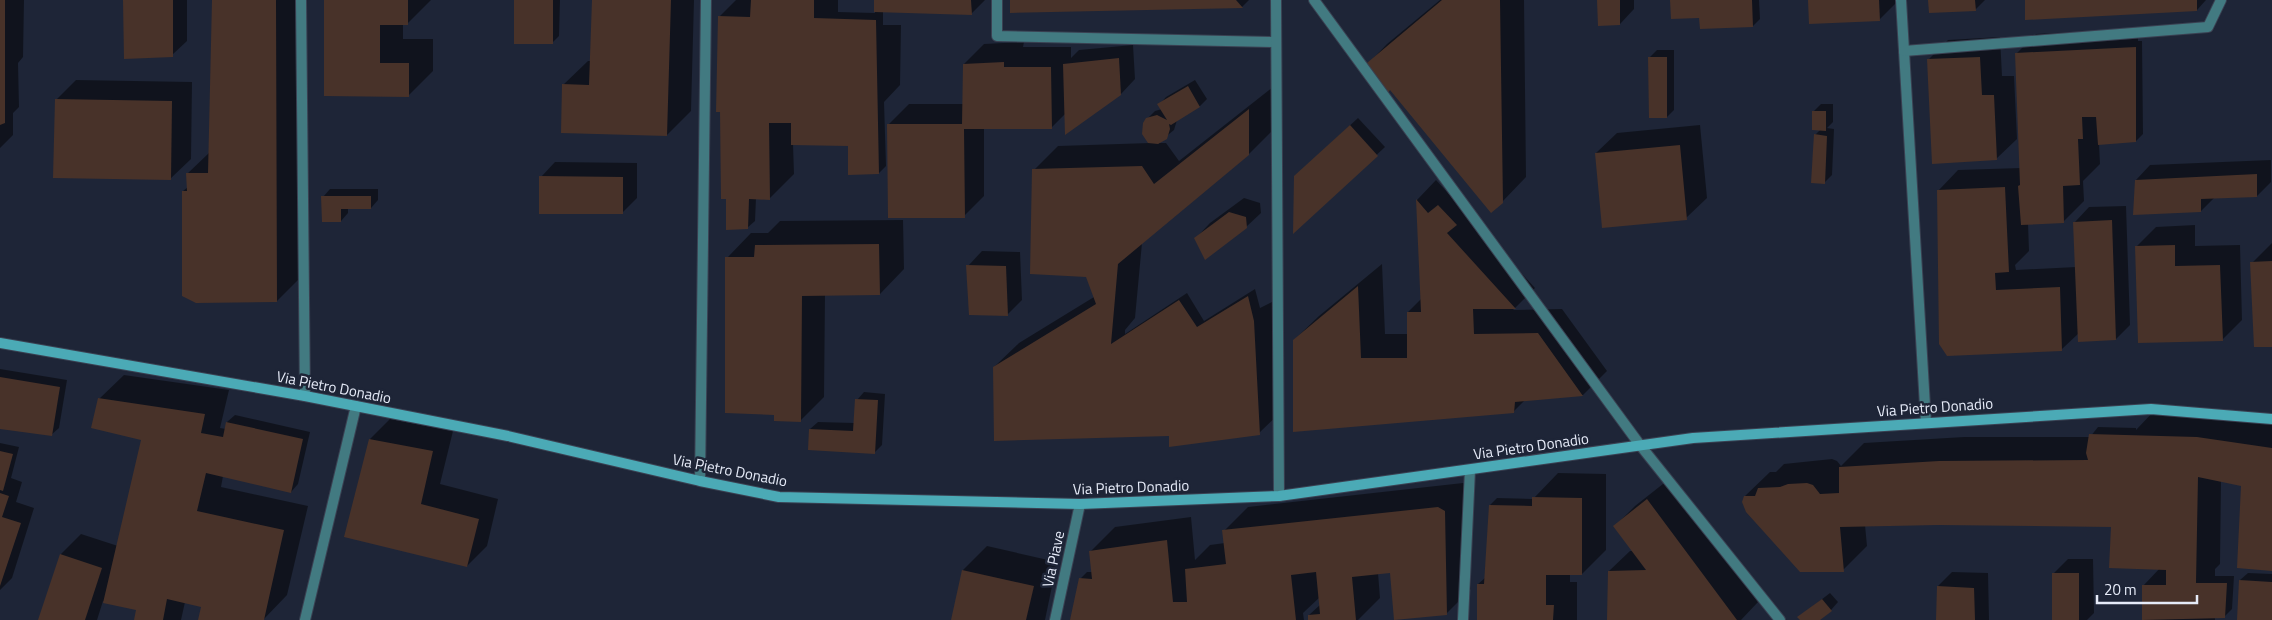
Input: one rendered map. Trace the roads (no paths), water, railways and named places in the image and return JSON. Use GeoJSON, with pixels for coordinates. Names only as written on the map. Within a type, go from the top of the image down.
{"type":"FeatureCollection","features":[{"type":"Feature","properties":{"kind":"main road","name":"Via Pietro Donadio"},"geometry":{"type":"LineString","coordinates":[[0,343],[305,396],[508,436],[700,482],[779,497],[1080,504],[1279,496],[1693,438],[2151,409],[2272,419]]}},
{"type":"Feature","properties":{"kind":"street"},"geometry":{"type":"LineString","coordinates":[[301,0],[305,396]]}},
{"type":"Feature","properties":{"kind":"street"},"geometry":{"type":"LineString","coordinates":[[700,482],[706,0]]}},
{"type":"Feature","properties":{"kind":"street"},"geometry":{"type":"LineString","coordinates":[[997,0],[997,36],[1276,42]]}},
{"type":"Feature","properties":{"kind":"street"},"geometry":{"type":"LineString","coordinates":[[1314,0],[1640,445],[1770,615],[1780,620]]}},
{"type":"Feature","properties":{"kind":"street"},"geometry":{"type":"LineString","coordinates":[[1901,0],[1926,423]]}},
{"type":"Feature","properties":{"kind":"street"},"geometry":{"type":"LineString","coordinates":[[1904,51],[2208,27],[2221,0]]}},
{"type":"Feature","properties":{"kind":"street"},"geometry":{"type":"LineString","coordinates":[[1274,2],[1276,42],[1279,496]]}},
{"type":"Feature","properties":{"kind":"street"},"geometry":{"type":"LineString","coordinates":[[305,620],[356,406]]}},
{"type":"Feature","properties":{"kind":"street"},"geometry":{"type":"LineString","coordinates":[[1463,620],[1470,470]]}},
{"type":"Feature","properties":{"kind":"street","name":"Via Piave"},"geometry":{"type":"LineString","coordinates":[[1055,620],[1080,504]]}}]}
